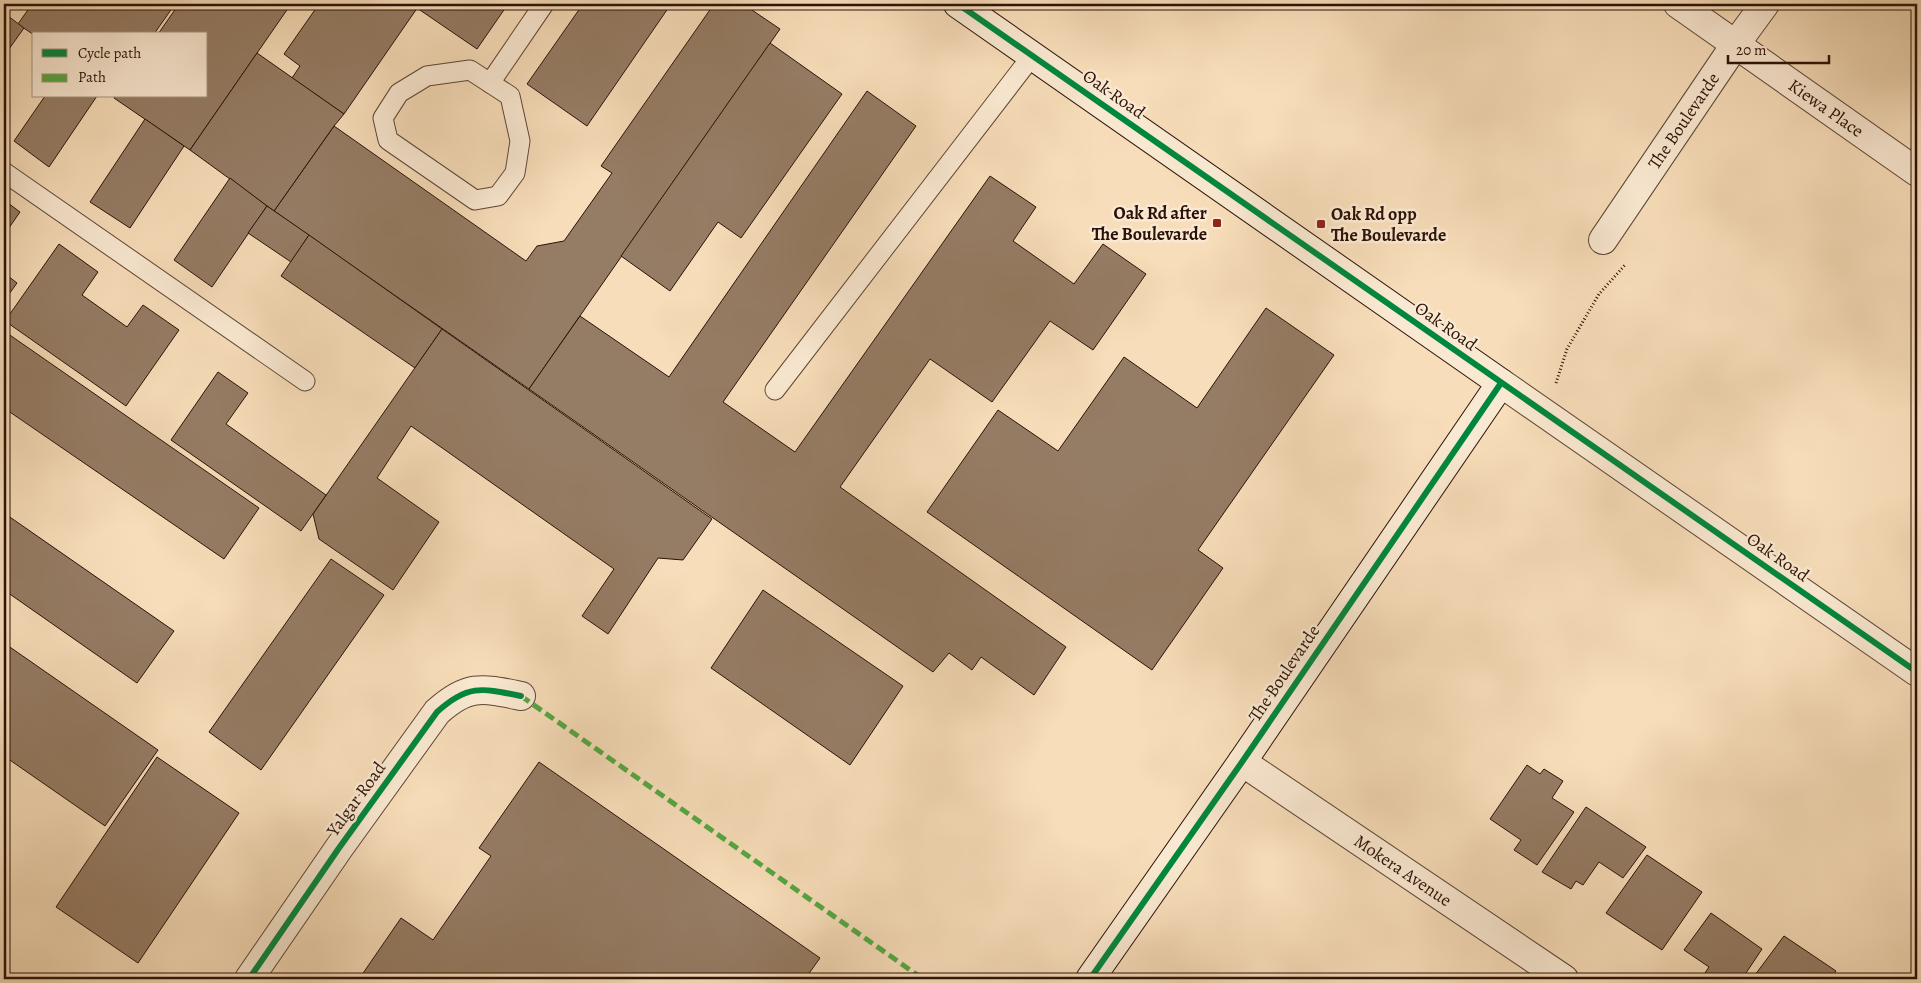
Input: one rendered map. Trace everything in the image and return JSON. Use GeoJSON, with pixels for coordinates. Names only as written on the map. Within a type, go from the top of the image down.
{"type":"FeatureCollection","features":[{"type":"Feature","properties":{"kind":"street","name":"Oak Road"},"geometry":{"type":"LineString","coordinates":[[958,4],[1917,672]]}},
{"type":"Feature","properties":{"kind":"street","name":"Kiewa Place"},"geometry":{"type":"LineString","coordinates":[[1678,4],[1917,172]]}},
{"type":"Feature","properties":{"kind":"street","name":"The Boulevarde"},"geometry":{"type":"LineString","coordinates":[[1603,240],[1735,44],[1765,4]]}},
{"type":"Feature","properties":{"kind":"street","name":"The Boulevarde"},"geometry":{"type":"LineString","coordinates":[[1090,979],[1242,762],[1501,383]]}},
{"type":"Feature","properties":{"kind":"street","name":"Yalgar Road"},"geometry":{"type":"LineString","coordinates":[[249,979],[339,848],[437,712],[448,702],[470,691],[494,690],[521,696]]}},
{"type":"Feature","properties":{"kind":"street","name":"Mokera Avenue"},"geometry":{"type":"LineString","coordinates":[[1242,762],[1564,979]]}},
{"type":"Feature","properties":{"kind":"lane"},"geometry":{"type":"LineString","coordinates":[[490,83],[544,4]]}},
{"type":"Feature","properties":{"kind":"lane"},"geometry":{"type":"LineString","coordinates":[[775,390],[1032,56]]}},
{"type":"Feature","properties":{"kind":"lane"},"geometry":{"type":"LineString","coordinates":[[470,70],[490,83],[510,96],[520,141],[515,173],[498,196],[475,200],[388,140],[383,118],[400,92],[427,76],[470,70]]}},
{"type":"Feature","properties":{"kind":"lane"},"geometry":{"type":"LineString","coordinates":[[4,172],[305,381]]}},
{"type":"Feature","properties":{"kind":"path"},"geometry":{"type":"LineString","coordinates":[[1547,414],[1567,349],[1599,294],[1630,259],[1603,240]]}},
{"type":"Feature","properties":{"kind":"building"},"geometry":{"type":"Polygon","coordinates":[[[32,4],[175,4],[155,32],[32,32],[32,34],[18,24],[32,4]]]}},
{"type":"Feature","properties":{"kind":"building"},"geometry":{"type":"Polygon","coordinates":[[[179,4],[291,4],[190,150],[114,98],[208,98],[208,32],[159,32],[179,4]]]}},
{"type":"Feature","properties":{"kind":"building"},"geometry":{"type":"Polygon","coordinates":[[[319,4],[420,4],[344,114],[292,78],[300,66],[284,54],[319,4]]]}},
{"type":"Feature","properties":{"kind":"building"},"geometry":{"type":"Polygon","coordinates":[[[420,4],[508,4],[477,49],[417,8],[420,4]]]}},
{"type":"Feature","properties":{"kind":"building"},"geometry":{"type":"Polygon","coordinates":[[[583,4],[671,4],[587,126],[527,84],[583,4]]]}},
{"type":"Feature","properties":{"kind":"building"},"geometry":{"type":"Polygon","coordinates":[[[714,4],[743,4],[780,29],[529,389],[274,211],[334,126],[526,261],[537,246],[564,241],[612,173],[601,166],[714,4]]]}},
{"type":"Feature","properties":{"kind":"building"},"geometry":{"type":"Polygon","coordinates":[[[4,13],[24,28],[4,56],[4,13]]]}},
{"type":"Feature","properties":{"kind":"building"},"geometry":{"type":"Polygon","coordinates":[[[770,43],[842,94],[741,238],[718,222],[670,291],[621,256],[770,43]]]}},
{"type":"Feature","properties":{"kind":"building"},"geometry":{"type":"Polygon","coordinates":[[[257,53],[344,114],[274,211],[190,150],[257,53]]]}},
{"type":"Feature","properties":{"kind":"building"},"geometry":{"type":"Polygon","coordinates":[[[867,91],[916,126],[723,402],[795,452],[990,176],[1036,207],[1013,241],[1074,284],[1103,244],[1146,274],[1093,350],[1050,321],[992,402],[930,359],[840,487],[1066,647],[1034,695],[981,657],[972,670],[949,653],[933,672],[529,389],[580,316],[669,377],[867,91]]]}},
{"type":"Feature","properties":{"kind":"building"},"geometry":{"type":"Polygon","coordinates":[[[44,98],[96,98],[49,167],[14,141],[44,98]]]}},
{"type":"Feature","properties":{"kind":"building"},"geometry":{"type":"Polygon","coordinates":[[[145,119],[184,146],[130,228],[90,202],[145,119]]]}},
{"type":"Feature","properties":{"kind":"building"},"geometry":{"type":"Polygon","coordinates":[[[230,178],[267,206],[212,287],[174,260],[230,178]]]}},
{"type":"Feature","properties":{"kind":"building"},"geometry":{"type":"Polygon","coordinates":[[[4,200],[20,212],[4,235],[4,200]]]}},
{"type":"Feature","properties":{"kind":"building"},"geometry":{"type":"Polygon","coordinates":[[[267,206],[309,235],[291,262],[248,233],[267,206]]]}},
{"type":"Feature","properties":{"kind":"building"},"geometry":{"type":"Polygon","coordinates":[[[309,235],[442,329],[415,368],[281,276],[309,235]]]}},
{"type":"Feature","properties":{"kind":"building"},"geometry":{"type":"Polygon","coordinates":[[[59,244],[98,272],[82,295],[127,327],[143,305],[179,330],[126,406],[5,321],[59,244]]]}},
{"type":"Feature","properties":{"kind":"building"},"geometry":{"type":"Polygon","coordinates":[[[4,273],[17,283],[4,301],[4,273]]]}},
{"type":"Feature","properties":{"kind":"building"},"geometry":{"type":"Polygon","coordinates":[[[1266,308],[1334,355],[1198,550],[1223,568],[1152,670],[927,512],[998,410],[1058,451],[1124,357],[1197,408],[1266,308]]]}},
{"type":"Feature","properties":{"kind":"building"},"geometry":{"type":"Polygon","coordinates":[[[442,329],[712,519],[683,560],[658,558],[608,634],[582,616],[614,569],[411,426],[377,478],[439,522],[393,590],[319,539],[313,514],[442,329]]]}},
{"type":"Feature","properties":{"kind":"building"},"geometry":{"type":"Polygon","coordinates":[[[4,331],[259,508],[224,559],[4,408],[4,331]]]}},
{"type":"Feature","properties":{"kind":"building"},"geometry":{"type":"Polygon","coordinates":[[[218,372],[248,393],[226,424],[326,495],[301,531],[171,440],[218,372]]]}},
{"type":"Feature","properties":{"kind":"building"},"geometry":{"type":"Polygon","coordinates":[[[4,513],[174,631],[137,683],[4,590],[4,513]]]}},
{"type":"Feature","properties":{"kind":"building"},"geometry":{"type":"Polygon","coordinates":[[[331,559],[384,595],[261,770],[209,732],[331,559]]]}},
{"type":"Feature","properties":{"kind":"building"},"geometry":{"type":"Polygon","coordinates":[[[763,590],[903,686],[850,765],[711,668],[763,590]]]}},
{"type":"Feature","properties":{"kind":"building"},"geometry":{"type":"Polygon","coordinates":[[[4,643],[158,750],[105,826],[4,756],[4,643]]]}},
{"type":"Feature","properties":{"kind":"building"},"geometry":{"type":"Polygon","coordinates":[[[157,757],[239,813],[138,963],[56,907],[157,757]]]}},
{"type":"Feature","properties":{"kind":"building"},"geometry":{"type":"Polygon","coordinates":[[[539,762],[820,958],[805,979],[359,979],[401,918],[433,940],[491,856],[479,848],[539,762]]]}},
{"type":"Feature","properties":{"kind":"building"},"geometry":{"type":"Polygon","coordinates":[[[1527,765],[1540,774],[1544,769],[1563,781],[1552,798],[1574,812],[1537,865],[1514,850],[1521,840],[1490,819],[1527,765]]]}},
{"type":"Feature","properties":{"kind":"building"},"geometry":{"type":"Polygon","coordinates":[[[1586,807],[1646,847],[1623,878],[1599,862],[1583,885],[1576,881],[1571,889],[1542,872],[1586,807]]]}},
{"type":"Feature","properties":{"kind":"building"},"geometry":{"type":"Polygon","coordinates":[[[1647,855],[1702,892],[1662,950],[1606,913],[1647,855]]]}},
{"type":"Feature","properties":{"kind":"building"},"geometry":{"type":"Polygon","coordinates":[[[1711,913],[1762,949],[1742,979],[1714,979],[1705,973],[1709,967],[1684,950],[1711,913]]]}},
{"type":"Feature","properties":{"kind":"building"},"geometry":{"type":"Polygon","coordinates":[[[1784,936],[1836,971],[1830,979],[1752,979],[1784,936]]]}},
{"type":"Feature","properties":{"kind":"marked path"},"geometry":{"type":"LineString","coordinates":[[521,696],[923,979]]}},
{"type":"Feature","properties":{"kind":"cycle path"},"geometry":{"type":"LineString","coordinates":[[958,4],[1917,672]]}},
{"type":"Feature","properties":{"kind":"cycle path"},"geometry":{"type":"LineString","coordinates":[[1090,979],[1242,762],[1501,383]]}},
{"type":"Feature","properties":{"kind":"cycle path"},"geometry":{"type":"LineString","coordinates":[[249,979],[339,848],[437,712],[458,697],[476,690],[496,691],[521,696]]}},
{"type":"Feature","properties":{"kind":"place","name":"Oak Rd after The Boulevarde"},"geometry":{"type":"Point","coordinates":[1217,223]}},
{"type":"Feature","properties":{"kind":"place","name":"Oak Rd opp The Boulevarde"},"geometry":{"type":"Point","coordinates":[1321,224]}}]}
